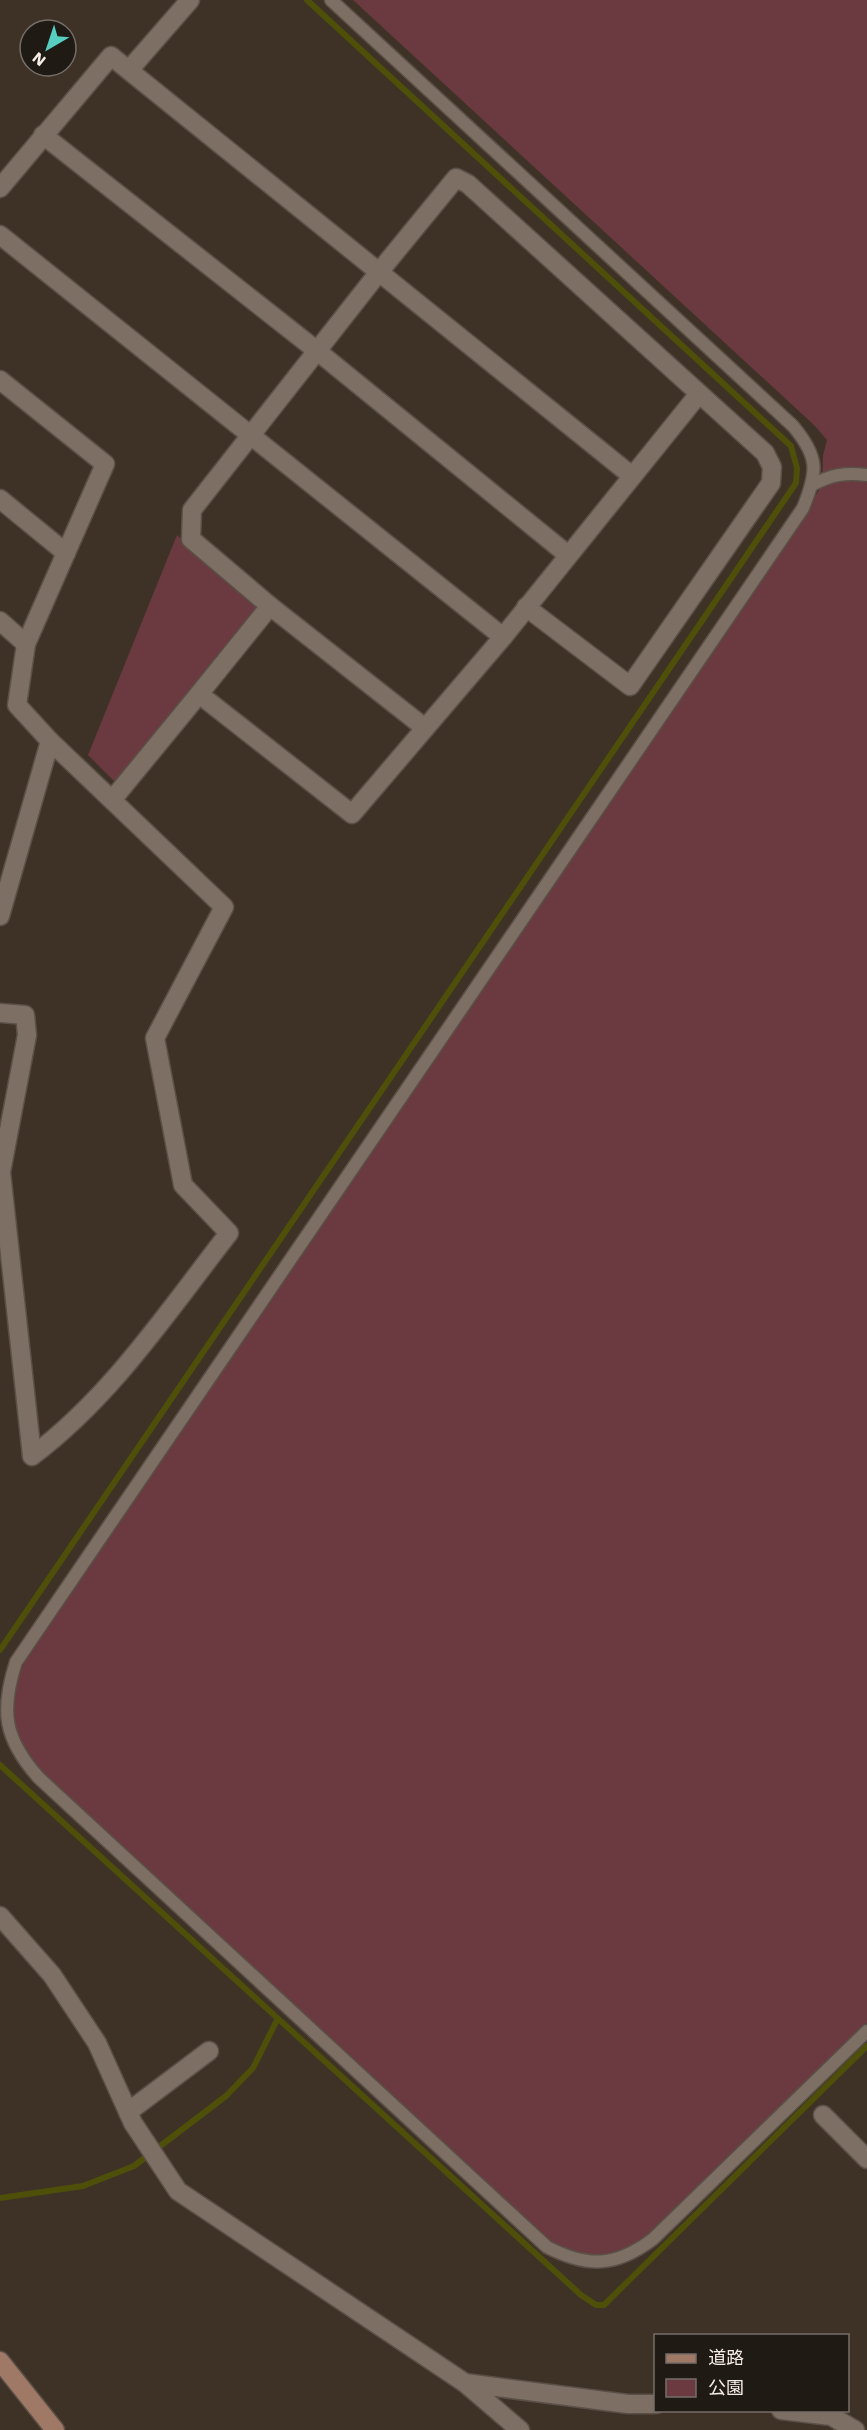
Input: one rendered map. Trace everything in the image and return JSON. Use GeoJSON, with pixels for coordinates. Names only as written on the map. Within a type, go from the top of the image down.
{"type":"FeatureCollection","features":[{"type":"Feature","properties":{"kind":"street"},"geometry":{"type":"LineString","coordinates":[[129,70],[190,0]]}},
{"type":"Feature","properties":{"kind":"street"},"geometry":{"type":"LineString","coordinates":[[0,188],[111,56],[632,476]]}},
{"type":"Feature","properties":{"kind":"street"},"geometry":{"type":"LineString","coordinates":[[43,135],[316,350],[568,555]]}},
{"type":"Feature","properties":{"kind":"street"},"geometry":{"type":"LineString","coordinates":[[426,728],[270,606],[191,539],[192,510],[316,350],[456,178],[468,184],[698,395],[765,453],[772,467],[771,483],[630,686],[526,607]]}},
{"type":"Feature","properties":{"kind":"street"},"geometry":{"type":"LineString","coordinates":[[0,235],[252,434],[503,637]]}},
{"type":"Feature","properties":{"kind":"street"},"geometry":{"type":"LineString","coordinates":[[0,380],[105,464],[26,644],[17,705],[50,741],[224,907],[155,1038],[183,1185],[229,1233],[101,1396],[66,1431],[32,1456],[1,1172],[27,1035],[25,1015],[0,1013]]}},
{"type":"Feature","properties":{"kind":"street"},"geometry":{"type":"LineString","coordinates":[[199,694],[352,814],[503,637],[698,395]]}},
{"type":"Feature","properties":{"kind":"street"},"geometry":{"type":"LineString","coordinates":[[0,499],[66,553]]}},
{"type":"Feature","properties":{"kind":"street"},"geometry":{"type":"LineString","coordinates":[[111,800],[270,606]]}},
{"type":"Feature","properties":{"kind":"street"},"geometry":{"type":"LineString","coordinates":[[0,621],[26,644]]}},
{"type":"Feature","properties":{"kind":"street"},"geometry":{"type":"LineString","coordinates":[[0,916],[50,741]]}},
{"type":"Feature","properties":{"kind":"street"},"geometry":{"type":"LineString","coordinates":[[0,1916],[52,1975],[97,2043],[128,2112],[178,2191],[465,2383],[520,2430]]}},
{"type":"Feature","properties":{"kind":"street"},"geometry":{"type":"LineString","coordinates":[[128,2112],[208,2051]]}},
{"type":"Feature","properties":{"kind":"street"},"geometry":{"type":"LineString","coordinates":[[823,2115],[867,2159]]}},
{"type":"Feature","properties":{"kind":"street"},"geometry":{"type":"LineString","coordinates":[[0,2361],[55,2430]]}},
{"type":"Feature","properties":{"kind":"street"},"geometry":{"type":"LineString","coordinates":[[465,2383],[628,2404],[654,2404]]}},
{"type":"Feature","properties":{"kind":"street"},"geometry":{"type":"LineString","coordinates":[[798,2412],[831,2416],[855,2430]]}},
{"type":"Feature","properties":{"kind":"lane"},"geometry":{"type":"LineString","coordinates":[[331,0],[793,426],[809,445],[815,467],[812,485],[803,508],[27,1645],[16,1662],[6,1690],[4,1711],[11,1737],[22,1760],[39,1778],[547,2247],[570,2259],[617,2260],[633,2254],[653,2239],[867,2031]]}},
{"type":"Feature","properties":{"kind":"lane"},"geometry":{"type":"LineString","coordinates":[[812,485],[832,475],[849,472],[867,474]]}},
{"type":"Feature","properties":{"kind":"green space"},"geometry":{"type":"Polygon","coordinates":[[[353,0],[867,0],[867,2023],[649,2236],[609,2254],[596,2255],[572,2251],[544,2237],[40,1771],[27,1753],[14,1719],[16,1686],[30,1651],[41,1633],[822,486],[823,455],[827,440],[814,425],[353,0]]]}},
{"type":"Feature","properties":{"kind":"green space"},"geometry":{"type":"Polygon","coordinates":[[[177,535],[258,606],[115,782],[88,755],[177,535]]]}},
{"type":"Feature","properties":{"kind":"waterway"},"geometry":{"type":"LineString","coordinates":[[0,1650],[796,483],[797,468],[791,446],[307,0]]}},
{"type":"Feature","properties":{"kind":"waterway"},"geometry":{"type":"LineString","coordinates":[[0,1765],[581,2295],[596,2305],[604,2305],[867,2046]]}},
{"type":"Feature","properties":{"kind":"waterway"},"geometry":{"type":"LineString","coordinates":[[0,2198],[83,2186],[134,2166],[226,2096],[253,2068],[277,2020]]}}]}
